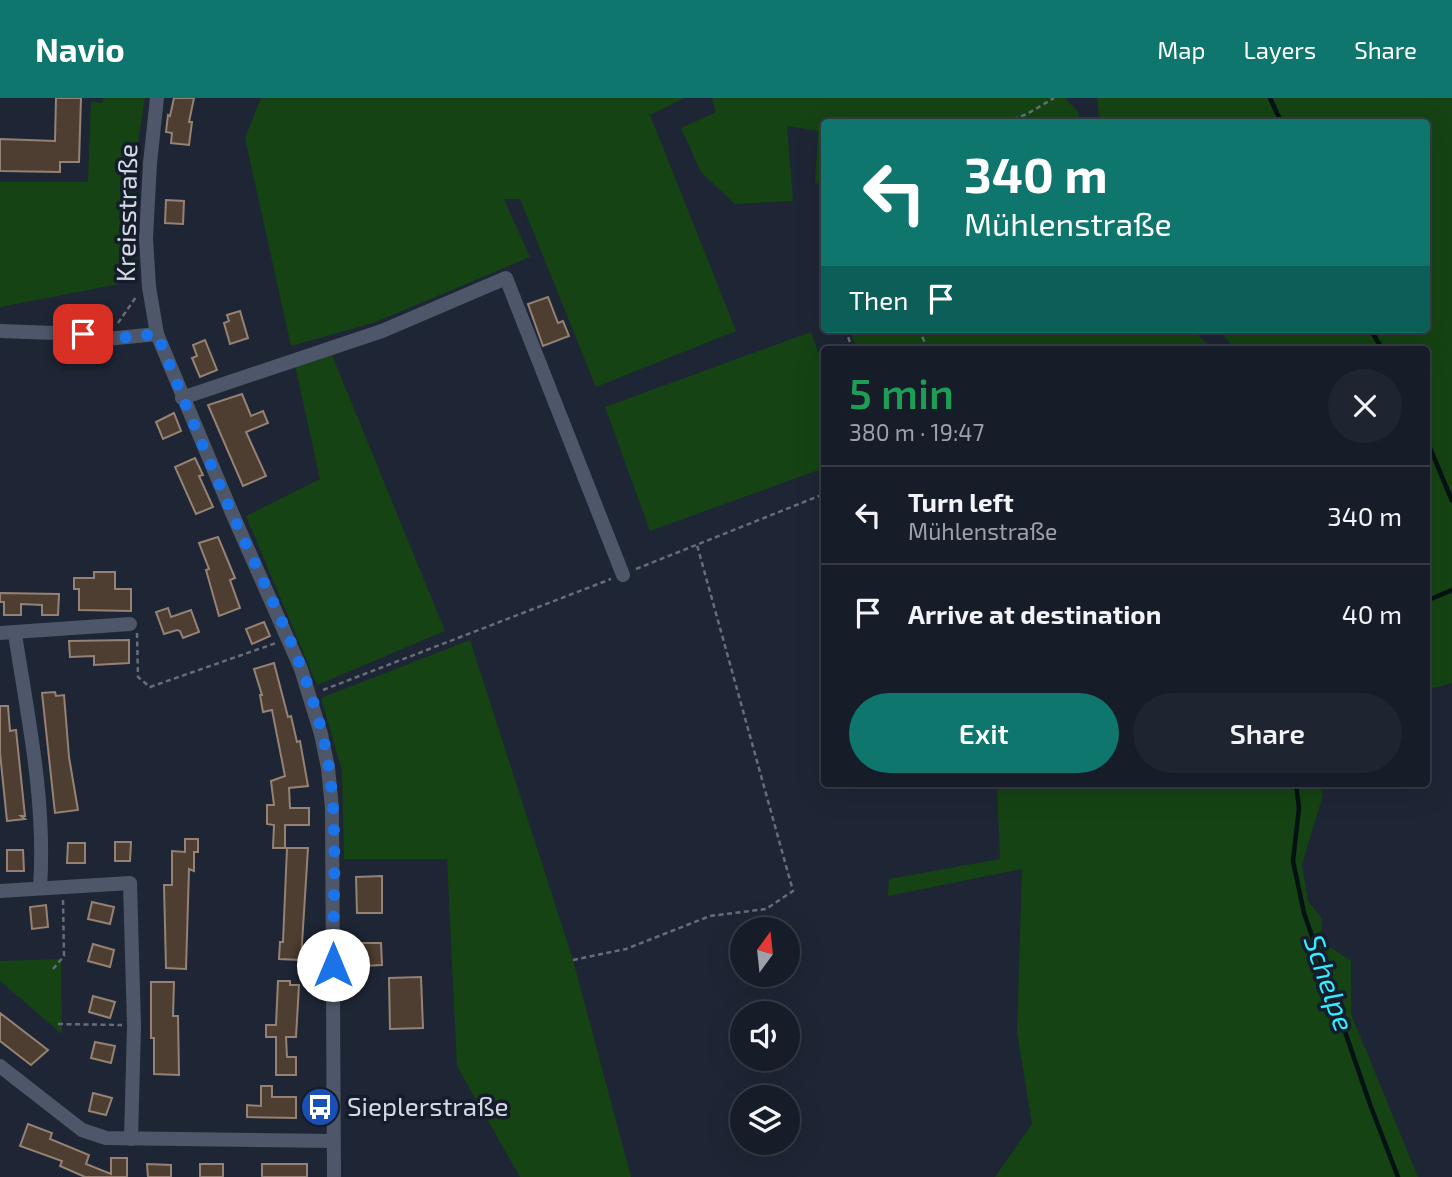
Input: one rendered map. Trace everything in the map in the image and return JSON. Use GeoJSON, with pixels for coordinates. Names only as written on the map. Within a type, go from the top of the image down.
{"type":"FeatureCollection","features":[{"type":"Feature","properties":{"kind":"street","name":"Kreisstraße"},"geometry":{"type":"LineString","coordinates":[[157,98],[146,238],[149,287],[157,334],[182,398],[289,638],[310,695],[328,768],[332,808],[334,1177]]}},
{"type":"Feature","properties":{"kind":"street"},"geometry":{"type":"LineString","coordinates":[[182,398],[382,331],[506,278],[623,575]]}},
{"type":"Feature","properties":{"kind":"street"},"geometry":{"type":"LineString","coordinates":[[0,331],[83,334],[107,339],[157,334]]}},
{"type":"Feature","properties":{"kind":"street"},"geometry":{"type":"LineString","coordinates":[[40,888],[42,857],[38,774],[7,634],[130,624]]}},
{"type":"Feature","properties":{"kind":"street"},"geometry":{"type":"LineString","coordinates":[[0,891],[130,883],[134,1026],[131,1139]]}},
{"type":"Feature","properties":{"kind":"street"},"geometry":{"type":"LineString","coordinates":[[0,1066],[82,1130],[106,1138],[333,1141]]}},
{"type":"Feature","properties":{"kind":"path"},"geometry":{"type":"LineString","coordinates":[[1013,119],[1054,98]]}},
{"type":"Feature","properties":{"kind":"path"},"geometry":{"type":"LineString","coordinates":[[107,339],[139,293],[149,287]]}},
{"type":"Feature","properties":{"kind":"path"},"geometry":{"type":"LineString","coordinates":[[310,695],[623,575],[821,495]]}},
{"type":"Feature","properties":{"kind":"path"},"geometry":{"type":"LineString","coordinates":[[573,960],[626,949],[710,916],[766,909],[793,891],[697,545]]}},
{"type":"Feature","properties":{"kind":"path"},"geometry":{"type":"LineString","coordinates":[[130,624],[137,626],[138,677],[150,687],[289,638]]}},
{"type":"Feature","properties":{"kind":"path"},"geometry":{"type":"LineString","coordinates":[[53,969],[64,956],[63,886]]}},
{"type":"Feature","properties":{"kind":"path"},"geometry":{"type":"LineString","coordinates":[[58,1024],[134,1026]]}},
{"type":"Feature","properties":{"kind":"green space"},"geometry":{"type":"Polygon","coordinates":[[[104,98],[145,98],[138,143],[135,281],[0,307],[0,182],[88,182],[91,101],[102,103],[104,98]]]}},
{"type":"Feature","properties":{"kind":"green space"},"geometry":{"type":"Polygon","coordinates":[[[261,98],[684,98],[650,115],[736,331],[596,387],[520,199],[504,199],[530,257],[373,323],[291,346],[245,138],[261,98]]]}},
{"type":"Feature","properties":{"kind":"green space"},"geometry":{"type":"Polygon","coordinates":[[[712,98],[1065,98],[1078,112],[1079,119],[821,119],[821,183],[815,184],[818,131],[787,126],[793,201],[735,204],[701,172],[681,128],[716,112],[712,98]]]}},
{"type":"Feature","properties":{"kind":"green space"},"geometry":{"type":"Polygon","coordinates":[[[1097,98],[1452,98],[1452,683],[1430,689],[1430,346],[1233,346],[1221,333],[1430,333],[1430,119],[1100,119],[1097,98]]]}},
{"type":"Feature","properties":{"kind":"green space"},"geometry":{"type":"Polygon","coordinates":[[[811,332],[821,360],[821,469],[650,531],[605,407],[811,332]]]}},
{"type":"Feature","properties":{"kind":"green space"},"geometry":{"type":"Polygon","coordinates":[[[851,333],[1196,333],[1209,346],[856,346],[851,333]]]}},
{"type":"Feature","properties":{"kind":"green space"},"geometry":{"type":"Polygon","coordinates":[[[332,355],[445,631],[317,685],[246,516],[320,479],[295,365],[332,355]]]}},
{"type":"Feature","properties":{"kind":"green space"},"geometry":{"type":"Polygon","coordinates":[[[470,640],[573,960],[631,1177],[520,1177],[457,1066],[447,859],[344,859],[342,771],[321,698],[470,640]]]}},
{"type":"Feature","properties":{"kind":"green space"},"geometry":{"type":"Polygon","coordinates":[[[997,787],[1321,787],[1323,795],[1302,864],[1308,901],[1322,919],[1320,940],[1351,961],[1351,1014],[1418,1177],[995,1177],[1032,1124],[1017,1032],[1022,869],[888,896],[889,879],[1000,859],[997,787]]]}},
{"type":"Feature","properties":{"kind":"green space"},"geometry":{"type":"Polygon","coordinates":[[[61,959],[62,1034],[0,981],[0,961],[61,959]]]}},
{"type":"Feature","properties":{"kind":"building"},"geometry":{"type":"Polygon","coordinates":[[[56,98],[81,98],[79,162],[60,162],[60,172],[0,171],[0,139],[55,141],[56,98]]]}},
{"type":"Feature","properties":{"kind":"building"},"geometry":{"type":"Polygon","coordinates":[[[174,98],[194,98],[189,122],[192,122],[189,145],[171,143],[172,133],[166,132],[174,98]]]}},
{"type":"Feature","properties":{"kind":"building"},"geometry":{"type":"Polygon","coordinates":[[[166,200],[184,201],[183,224],[165,223],[166,200]]]}},
{"type":"Feature","properties":{"kind":"building"},"geometry":{"type":"Polygon","coordinates":[[[548,297],[558,323],[563,321],[569,336],[543,346],[528,304],[548,297]]]}},
{"type":"Feature","properties":{"kind":"building"},"geometry":{"type":"Polygon","coordinates":[[[240,311],[248,338],[230,344],[224,323],[229,321],[227,315],[240,311]]]}},
{"type":"Feature","properties":{"kind":"building"},"geometry":{"type":"Polygon","coordinates":[[[205,340],[217,370],[200,377],[192,358],[197,356],[193,345],[205,340]]]}},
{"type":"Feature","properties":{"kind":"building"},"geometry":{"type":"Polygon","coordinates":[[[242,394],[251,416],[263,411],[268,423],[246,432],[266,476],[243,486],[208,405],[242,394]]]}},
{"type":"Feature","properties":{"kind":"building"},"geometry":{"type":"Polygon","coordinates":[[[174,413],[181,431],[163,439],[156,422],[174,413]]]}},
{"type":"Feature","properties":{"kind":"building"},"geometry":{"type":"Polygon","coordinates":[[[195,458],[203,475],[199,476],[213,507],[196,514],[175,467],[195,458]]]}},
{"type":"Feature","properties":{"kind":"building"},"geometry":{"type":"Polygon","coordinates":[[[218,537],[235,578],[230,580],[240,608],[219,616],[206,570],[209,569],[199,543],[218,537]]]}},
{"type":"Feature","properties":{"kind":"building"},"geometry":{"type":"Polygon","coordinates":[[[94,572],[115,572],[115,589],[131,589],[131,611],[79,610],[79,589],[74,589],[74,578],[94,578],[94,572]]]}},
{"type":"Feature","properties":{"kind":"building"},"geometry":{"type":"Polygon","coordinates":[[[0,593],[59,594],[58,615],[42,615],[42,605],[21,604],[21,615],[4,615],[4,602],[0,602],[0,593]]]}},
{"type":"Feature","properties":{"kind":"building"},"geometry":{"type":"Polygon","coordinates":[[[168,608],[171,617],[191,610],[199,632],[183,638],[177,630],[164,634],[156,612],[168,608]]]}},
{"type":"Feature","properties":{"kind":"building"},"geometry":{"type":"Polygon","coordinates":[[[264,622],[270,636],[252,644],[246,629],[264,622]]]}},
{"type":"Feature","properties":{"kind":"building"},"geometry":{"type":"Polygon","coordinates":[[[129,640],[129,663],[94,665],[94,656],[70,657],[69,641],[129,640]]]}},
{"type":"Feature","properties":{"kind":"building"},"geometry":{"type":"Polygon","coordinates":[[[274,663],[288,717],[291,716],[297,742],[300,741],[308,786],[289,788],[290,808],[309,808],[309,825],[285,825],[285,848],[273,848],[274,825],[267,824],[267,805],[274,805],[271,781],[285,776],[272,710],[263,712],[262,695],[254,669],[274,663]]]}},
{"type":"Feature","properties":{"kind":"building"},"geometry":{"type":"Polygon","coordinates":[[[55,692],[56,696],[64,695],[69,757],[78,810],[55,813],[42,693],[55,692]]]}},
{"type":"Feature","properties":{"kind":"building"},"geometry":{"type":"Polygon","coordinates":[[[0,706],[8,706],[10,731],[16,730],[25,816],[21,816],[25,819],[7,821],[0,753],[0,706]]]}},
{"type":"Feature","properties":{"kind":"building"},"geometry":{"type":"Polygon","coordinates":[[[185,839],[198,839],[198,852],[194,852],[194,871],[189,869],[186,969],[166,968],[164,885],[172,885],[172,851],[185,852],[185,839]]]}},
{"type":"Feature","properties":{"kind":"building"},"geometry":{"type":"Polygon","coordinates":[[[115,842],[131,842],[130,861],[115,861],[115,842]]]}},
{"type":"Feature","properties":{"kind":"building"},"geometry":{"type":"Polygon","coordinates":[[[68,843],[85,843],[85,863],[67,863],[68,843]]]}},
{"type":"Feature","properties":{"kind":"building"},"geometry":{"type":"Polygon","coordinates":[[[287,848],[308,848],[301,960],[279,959],[280,942],[283,942],[287,848]]]}},
{"type":"Feature","properties":{"kind":"building"},"geometry":{"type":"Polygon","coordinates":[[[7,850],[23,850],[24,871],[7,871],[7,850]]]}},
{"type":"Feature","properties":{"kind":"building"},"geometry":{"type":"Polygon","coordinates":[[[382,876],[382,913],[357,913],[356,877],[382,876]]]}},
{"type":"Feature","properties":{"kind":"building"},"geometry":{"type":"Polygon","coordinates":[[[92,902],[114,907],[110,924],[88,919],[92,902]]]}},
{"type":"Feature","properties":{"kind":"building"},"geometry":{"type":"Polygon","coordinates":[[[46,905],[48,927],[32,929],[30,907],[46,905]]]}},
{"type":"Feature","properties":{"kind":"building"},"geometry":{"type":"Polygon","coordinates":[[[362,943],[381,943],[382,965],[363,966],[362,943]]]}},
{"type":"Feature","properties":{"kind":"building"},"geometry":{"type":"Polygon","coordinates":[[[93,944],[114,950],[110,967],[88,961],[93,944]]]}},
{"type":"Feature","properties":{"kind":"building"},"geometry":{"type":"Polygon","coordinates":[[[421,977],[423,1028],[390,1029],[389,978],[421,977]]]}},
{"type":"Feature","properties":{"kind":"building"},"geometry":{"type":"Polygon","coordinates":[[[278,981],[290,981],[290,985],[299,985],[296,1037],[286,1037],[287,1057],[296,1057],[296,1075],[276,1075],[276,1037],[266,1037],[266,1025],[276,1025],[278,981]]]}},
{"type":"Feature","properties":{"kind":"building"},"geometry":{"type":"Polygon","coordinates":[[[151,982],[174,982],[173,1016],[178,1016],[179,1075],[154,1074],[151,982]]]}},
{"type":"Feature","properties":{"kind":"building"},"geometry":{"type":"Polygon","coordinates":[[[93,996],[115,1002],[110,1018],[89,1012],[93,996]]]}},
{"type":"Feature","properties":{"kind":"building"},"geometry":{"type":"Polygon","coordinates":[[[0,1013],[48,1050],[31,1065],[0,1041],[0,1013]]]}},
{"type":"Feature","properties":{"kind":"building"},"geometry":{"type":"Polygon","coordinates":[[[95,1042],[115,1046],[111,1063],[91,1058],[95,1042]]]}},
{"type":"Feature","properties":{"kind":"building"},"geometry":{"type":"Polygon","coordinates":[[[261,1086],[272,1086],[272,1097],[296,1097],[296,1118],[247,1117],[247,1105],[261,1106],[261,1086]]]}},
{"type":"Feature","properties":{"kind":"building"},"geometry":{"type":"Polygon","coordinates":[[[93,1093],[112,1098],[106,1115],[89,1111],[93,1093]]]}},
{"type":"Feature","properties":{"kind":"building"},"geometry":{"type":"Polygon","coordinates":[[[28,1124],[52,1133],[50,1139],[89,1155],[86,1164],[111,1174],[111,1158],[127,1158],[127,1177],[85,1177],[60,1166],[62,1161],[20,1146],[28,1124]]]}},
{"type":"Feature","properties":{"kind":"building"},"geometry":{"type":"Polygon","coordinates":[[[147,1164],[171,1165],[171,1177],[148,1177],[147,1164]]]}},
{"type":"Feature","properties":{"kind":"building"},"geometry":{"type":"Polygon","coordinates":[[[200,1164],[223,1164],[223,1177],[200,1177],[200,1164]]]}},
{"type":"Feature","properties":{"kind":"building"},"geometry":{"type":"Polygon","coordinates":[[[262,1164],[307,1164],[307,1177],[262,1177],[262,1164]]]}},
{"type":"Feature","properties":{"kind":"waterway","name":"Schelpe"},"geometry":{"type":"LineString","coordinates":[[1270,98],[1280,119]]}},
{"type":"Feature","properties":{"kind":"waterway","name":"Schelpe"},"geometry":{"type":"LineString","coordinates":[[1372,333],[1381,346]]}},
{"type":"Feature","properties":{"kind":"waterway","name":"Schelpe"},"geometry":{"type":"LineString","coordinates":[[1430,448],[1452,501]]}},
{"type":"Feature","properties":{"kind":"waterway","name":"Schelpe"},"geometry":{"type":"LineString","coordinates":[[1430,599],[1452,590]]}},
{"type":"Feature","properties":{"kind":"waterway","name":"Schelpe"},"geometry":{"type":"LineString","coordinates":[[1296,787],[1299,808],[1293,861],[1304,913],[1398,1177]]}},
{"type":"Feature","properties":{"kind":"place","name":"Sieplerstraße"},"geometry":{"type":"Point","coordinates":[320,1107]}},
{"type":"Feature","properties":{"kind":"route"},"geometry":{"type":"LineString","coordinates":[[83,334],[107,339],[157,334],[182,398],[289,638],[321,734],[328,768],[332,808],[333,965]]}}]}
